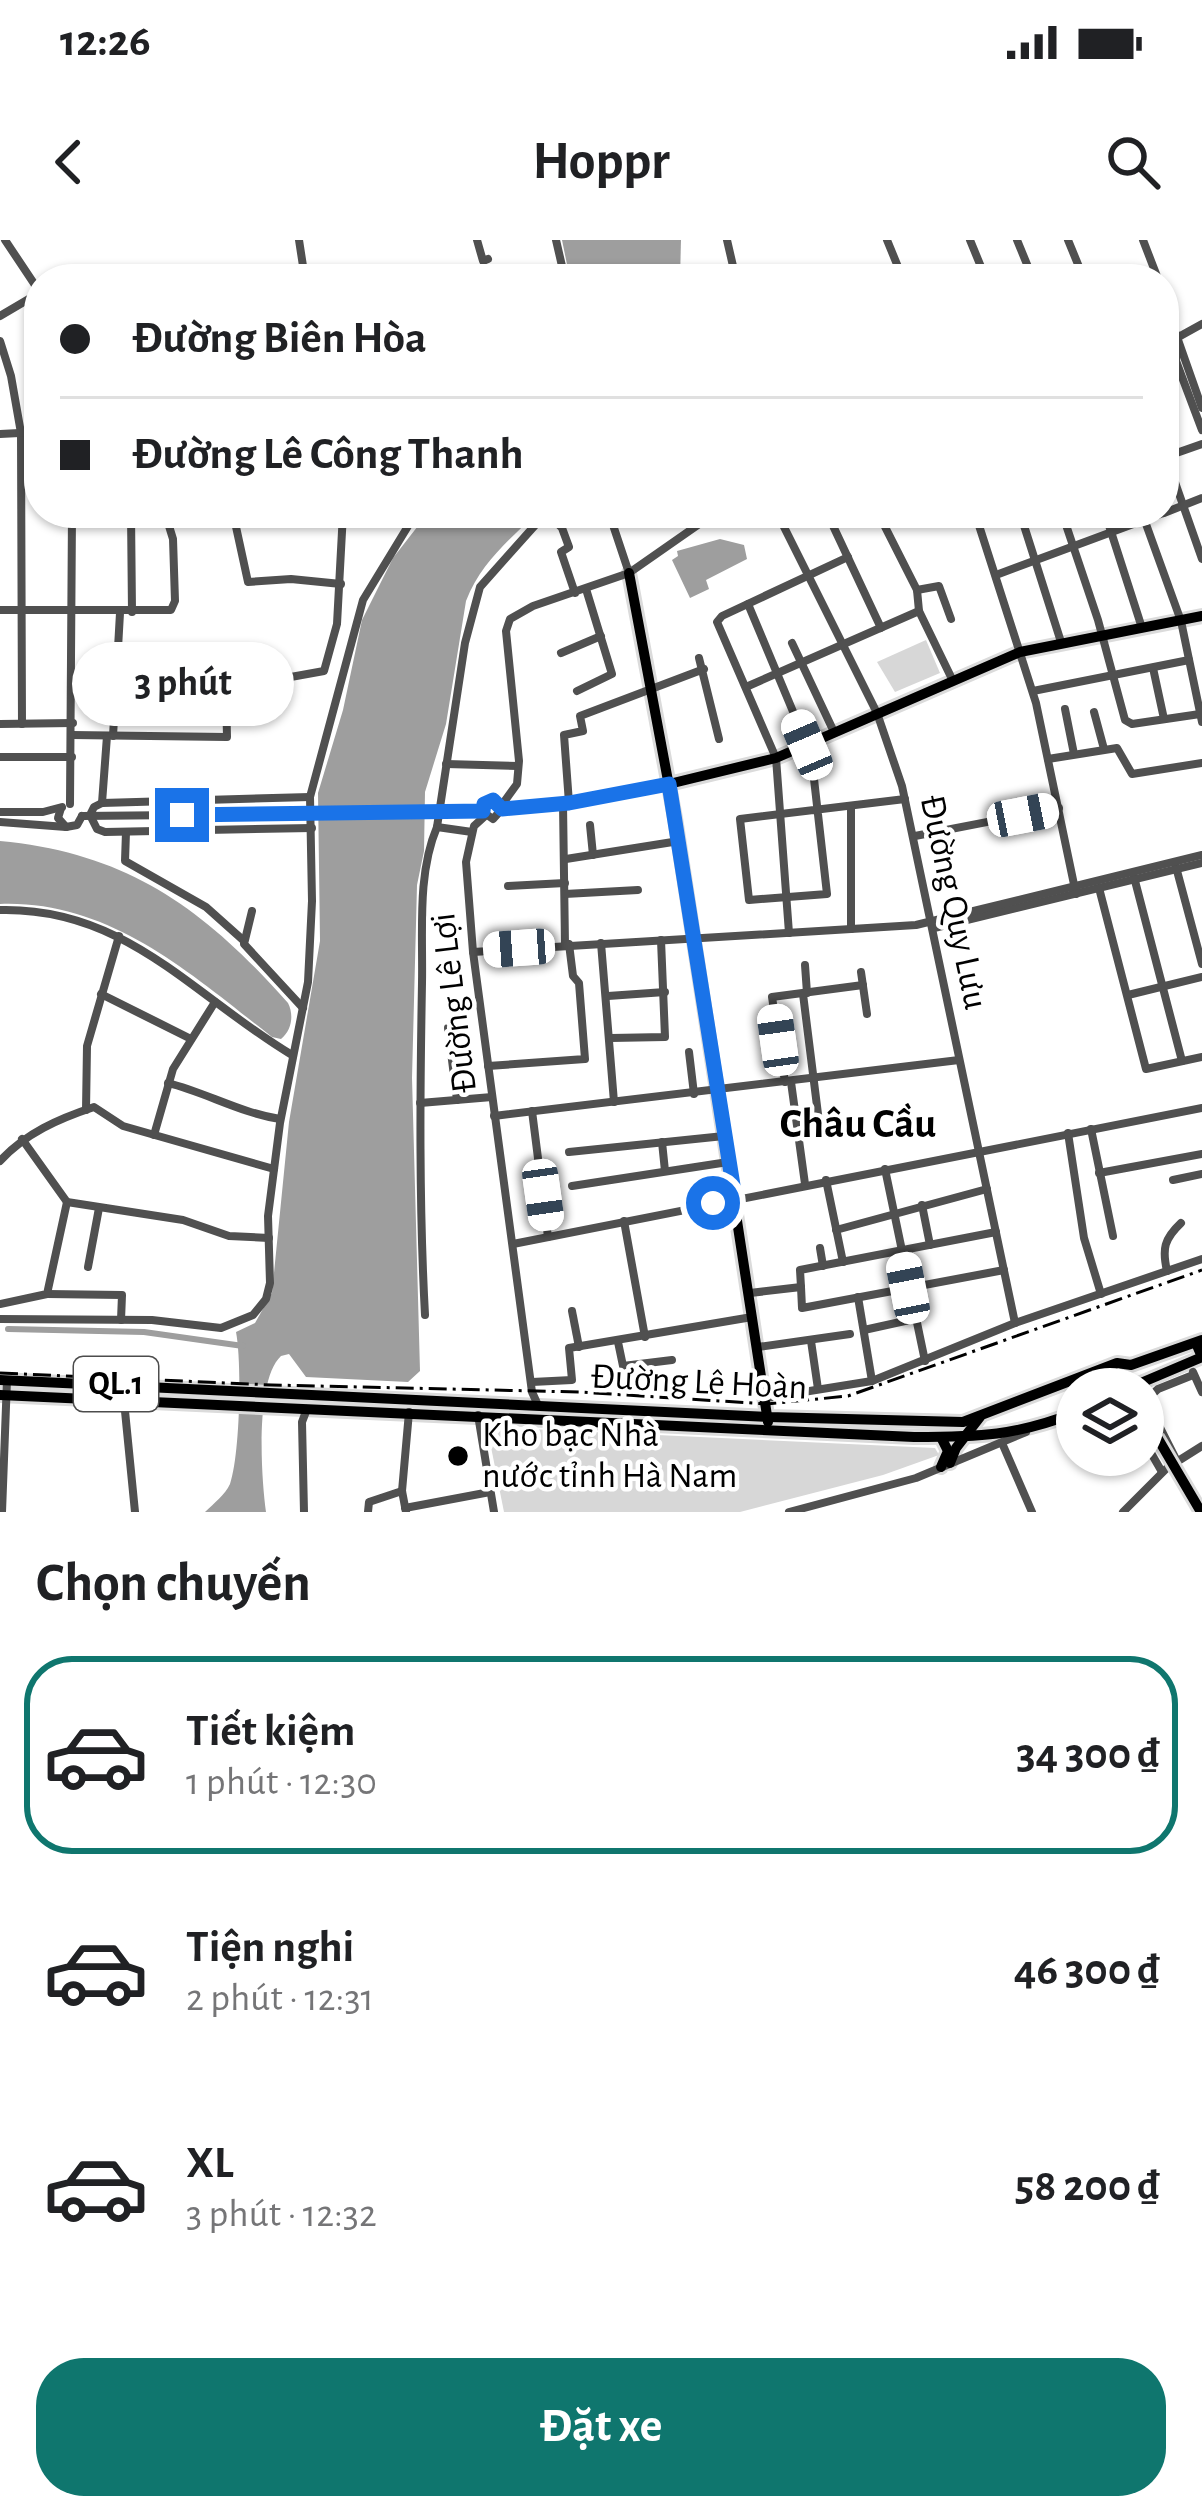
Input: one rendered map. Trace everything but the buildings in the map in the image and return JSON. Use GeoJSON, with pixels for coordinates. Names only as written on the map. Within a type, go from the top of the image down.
{"type":"FeatureCollection","features":[{"type":"Feature","properties":{"kind":"main road"},"geometry":{"type":"LineString","coordinates":[[628,573],[679,841],[769,1432]]}},
{"type":"Feature","properties":{"kind":"main road"},"geometry":{"type":"LineString","coordinates":[[669,784],[776,758],[1021,652],[1202,616]]}},
{"type":"Feature","properties":{"kind":"main road"},"geometry":{"type":"LineString","coordinates":[[1134,1368],[1130,1364],[1199,1341],[1197,1359],[1164,1374]]}},
{"type":"Feature","properties":{"kind":"main road","name":"Đường Lê Hoàn"},"geometry":{"type":"LineString","coordinates":[[972,1435],[982,1414],[1130,1364]]}},
{"type":"Feature","properties":{"kind":"main road","name":"Đường Lê Hoàn"},"geometry":{"type":"LineString","coordinates":[[3,1380],[537,1403],[972,1435]]}},
{"type":"Feature","properties":{"kind":"main road"},"geometry":{"type":"LineString","coordinates":[[307,1408],[308,1392]]}},
{"type":"Feature","properties":{"kind":"main road","name":"QL.1"},"geometry":{"type":"LineString","coordinates":[[3,1395],[123,1400]]}},
{"type":"Feature","properties":{"kind":"main road","name":"Đường Lê Hoàn"},"geometry":{"type":"LineString","coordinates":[[123,1400],[940,1437],[1056,1420]]}},
{"type":"Feature","properties":{"kind":"main road"},"geometry":{"type":"LineString","coordinates":[[536,1418],[537,1403]]}},
{"type":"Feature","properties":{"kind":"main road"},"geometry":{"type":"LineString","coordinates":[[946,1465],[972,1435]]}},
{"type":"Feature","properties":{"kind":"main road"},"geometry":{"type":"LineString","coordinates":[[940,1437],[948,1451],[946,1465]]}},
{"type":"Feature","properties":{"kind":"main road"},"geometry":{"type":"LineString","coordinates":[[1164,1449],[1201,1512]]}},
{"type":"Feature","properties":{"kind":"street"},"geometry":{"type":"LineString","coordinates":[[5,240],[24,269]]}},
{"type":"Feature","properties":{"kind":"street"},"geometry":{"type":"LineString","coordinates":[[477,240],[483,261],[488,259]]}},
{"type":"Feature","properties":{"kind":"street"},"geometry":{"type":"LineString","coordinates":[[0,341],[21,434],[22,724]]}},
{"type":"Feature","properties":{"kind":"street"},"geometry":{"type":"LineString","coordinates":[[1179,346],[1199,403],[1202,430]]}},
{"type":"Feature","properties":{"kind":"street"},"geometry":{"type":"LineString","coordinates":[[0,434],[24,434]]}},
{"type":"Feature","properties":{"kind":"street"},"geometry":{"type":"LineString","coordinates":[[1179,492],[1202,559]]}},
{"type":"Feature","properties":{"kind":"street"},"geometry":{"type":"LineString","coordinates":[[1179,507],[1202,498]]}},
{"type":"Feature","properties":{"kind":"street"},"geometry":{"type":"LineString","coordinates":[[66,827],[58,818],[66,805],[72,757],[73,528]]}},
{"type":"Feature","properties":{"kind":"street"},"geometry":{"type":"LineString","coordinates":[[131,528],[132,612]]}},
{"type":"Feature","properties":{"kind":"street"},"geometry":{"type":"LineString","coordinates":[[0,610],[170,611],[176,601],[170,528]]}},
{"type":"Feature","properties":{"kind":"street"},"geometry":{"type":"LineString","coordinates":[[236,528],[248,582],[291,579],[341,584]]}},
{"type":"Feature","properties":{"kind":"street"},"geometry":{"type":"LineString","coordinates":[[72,735],[227,737],[226,692],[230,688],[324,670],[337,624],[343,528]]}},
{"type":"Feature","properties":{"kind":"street"},"geometry":{"type":"LineString","coordinates":[[0,1319],[121,1320],[221,1328],[253,1315],[266,1299],[270,1283],[268,1216],[280,1119],[304,1009],[312,901],[310,797],[362,600],[407,528]]}},
{"type":"Feature","properties":{"kind":"street"},"geometry":{"type":"LineString","coordinates":[[425,1315],[420,1103],[424,899],[431,841],[465,644],[480,587],[533,528]]}},
{"type":"Feature","properties":{"kind":"street"},"geometry":{"type":"LineString","coordinates":[[562,528],[568,547],[561,552],[575,593]]}},
{"type":"Feature","properties":{"kind":"street"},"geometry":{"type":"LineString","coordinates":[[615,528],[628,573]]}},
{"type":"Feature","properties":{"kind":"street"},"geometry":{"type":"LineString","coordinates":[[501,808],[517,784],[518,766],[508,624],[523,610],[628,573],[693,528]]}},
{"type":"Feature","properties":{"kind":"street","name":"Đường Quy Lưu"},"geometry":{"type":"LineString","coordinates":[[784,528],[877,713],[905,799],[1015,1323]]}},
{"type":"Feature","properties":{"kind":"street"},"geometry":{"type":"LineString","coordinates":[[834,528],[881,628]]}},
{"type":"Feature","properties":{"kind":"street"},"geometry":{"type":"LineString","coordinates":[[886,528],[917,590],[919,611],[952,679]]}},
{"type":"Feature","properties":{"kind":"street"},"geometry":{"type":"LineString","coordinates":[[980,528],[1033,692],[1076,891]]}},
{"type":"Feature","properties":{"kind":"street"},"geometry":{"type":"LineString","coordinates":[[1025,528],[1061,642]]}},
{"type":"Feature","properties":{"kind":"street"},"geometry":{"type":"LineString","coordinates":[[1067,528],[1125,720],[1132,724],[1201,718],[1181,620],[1148,528]]}},
{"type":"Feature","properties":{"kind":"street"},"geometry":{"type":"LineString","coordinates":[[1111,528],[1142,628]]}},
{"type":"Feature","properties":{"kind":"street"},"geometry":{"type":"LineString","coordinates":[[996,575],[1120,528]]}},
{"type":"Feature","properties":{"kind":"street"},"geometry":{"type":"LineString","coordinates":[[789,933],[776,758],[717,622],[848,557]]}},
{"type":"Feature","properties":{"kind":"street"},"geometry":{"type":"LineString","coordinates":[[917,590],[939,586],[951,619]]}},
{"type":"Feature","properties":{"kind":"street"},"geometry":{"type":"LineString","coordinates":[[577,691],[612,674],[586,589]]}},
{"type":"Feature","properties":{"kind":"street"},"geometry":{"type":"LineString","coordinates":[[748,604],[807,745]]}},
{"type":"Feature","properties":{"kind":"street"},"geometry":{"type":"LineString","coordinates":[[746,687],[919,611]]}},
{"type":"Feature","properties":{"kind":"street"},"geometry":{"type":"LineString","coordinates":[[102,803],[120,613]]}},
{"type":"Feature","properties":{"kind":"street"},"geometry":{"type":"LineString","coordinates":[[561,653],[601,637]]}},
{"type":"Feature","properties":{"kind":"street"},"geometry":{"type":"LineString","coordinates":[[792,643],[834,732]]}},
{"type":"Feature","properties":{"kind":"street"},"geometry":{"type":"LineString","coordinates":[[699,658],[718,739]]}},
{"type":"Feature","properties":{"kind":"street"},"geometry":{"type":"LineString","coordinates":[[1033,692],[1190,660]]}},
{"type":"Feature","properties":{"kind":"street"},"geometry":{"type":"LineString","coordinates":[[1153,667],[1164,719]]}},
{"type":"Feature","properties":{"kind":"street"},"geometry":{"type":"LineString","coordinates":[[488,1066],[585,1059],[579,983],[573,976],[567,944],[564,735],[583,730],[580,716],[704,669]]}},
{"type":"Feature","properties":{"kind":"street"},"geometry":{"type":"LineString","coordinates":[[1065,709],[1073,754]]}},
{"type":"Feature","properties":{"kind":"street"},"geometry":{"type":"LineString","coordinates":[[1094,712],[1104,749]]}},
{"type":"Feature","properties":{"kind":"street"},"geometry":{"type":"LineString","coordinates":[[0,724],[73,723]]}},
{"type":"Feature","properties":{"kind":"street"},"geometry":{"type":"LineString","coordinates":[[1048,759],[1117,748],[1132,774],[1202,763]]}},
{"type":"Feature","properties":{"kind":"street"},"geometry":{"type":"LineString","coordinates":[[0,757],[72,757]]}},
{"type":"Feature","properties":{"kind":"street"},"geometry":{"type":"LineString","coordinates":[[446,764],[518,766]]}},
{"type":"Feature","properties":{"kind":"street"},"geometry":{"type":"LineString","coordinates":[[814,779],[817,812],[827,895],[749,900],[740,819],[817,812],[905,799]]}},
{"type":"Feature","properties":{"kind":"street"},"geometry":{"type":"LineString","coordinates":[[437,827],[472,832],[490,801],[501,808],[566,804],[669,784]]}},
{"type":"Feature","properties":{"kind":"street"},"geometry":{"type":"LineString","coordinates":[[0,822],[77,825],[102,803],[310,797]]}},
{"type":"Feature","properties":{"kind":"street"},"geometry":{"type":"LineString","coordinates":[[0,812],[77,806],[98,830],[127,832],[312,828]]}},
{"type":"Feature","properties":{"kind":"street"},"geometry":{"type":"LineString","coordinates":[[850,806],[851,929]]}},
{"type":"Feature","properties":{"kind":"street"},"geometry":{"type":"LineString","coordinates":[[915,836],[1058,808]]}},
{"type":"Feature","properties":{"kind":"street"},"geometry":{"type":"LineString","coordinates":[[86,815],[484,813]]}},
{"type":"Feature","properties":{"kind":"street"},"geometry":{"type":"LineString","coordinates":[[590,825],[593,855]]}},
{"type":"Feature","properties":{"kind":"street"},"geometry":{"type":"LineString","coordinates":[[127,832],[124,861],[206,907],[243,940],[304,1009]]}},
{"type":"Feature","properties":{"kind":"street","name":"Đường Lê Lợi"},"geometry":{"type":"LineString","coordinates":[[472,832],[466,862],[473,952],[537,1403]]}},
{"type":"Feature","properties":{"kind":"street"},"geometry":{"type":"LineString","coordinates":[[566,859],[679,841]]}},
{"type":"Feature","properties":{"kind":"street"},"geometry":{"type":"LineString","coordinates":[[473,952],[933,925],[1202,859]]}},
{"type":"Feature","properties":{"kind":"street"},"geometry":{"type":"LineString","coordinates":[[1175,866],[1202,964]]}},
{"type":"Feature","properties":{"kind":"street"},"geometry":{"type":"LineString","coordinates":[[1133,876],[1182,1061]]}},
{"type":"Feature","properties":{"kind":"street"},"geometry":{"type":"LineString","coordinates":[[508,886],[566,883]]}},
{"type":"Feature","properties":{"kind":"street"},"geometry":{"type":"LineString","coordinates":[[1098,885],[1146,1069],[1202,1057]]}},
{"type":"Feature","properties":{"kind":"street"},"geometry":{"type":"LineString","coordinates":[[566,894],[638,890]]}},
{"type":"Feature","properties":{"kind":"street"},"geometry":{"type":"LineString","coordinates":[[0,910],[59,915],[119,936],[292,1055]]}},
{"type":"Feature","properties":{"kind":"street"},"geometry":{"type":"LineString","coordinates":[[243,940],[251,911]]}},
{"type":"Feature","properties":{"kind":"street"},"geometry":{"type":"LineString","coordinates":[[86,1110],[87,1046],[119,936]]}},
{"type":"Feature","properties":{"kind":"street"},"geometry":{"type":"LineString","coordinates":[[610,1038],[665,1037],[661,940]]}},
{"type":"Feature","properties":{"kind":"street"},"geometry":{"type":"LineString","coordinates":[[601,943],[614,1102]]}},
{"type":"Feature","properties":{"kind":"street"},"geometry":{"type":"LineString","coordinates":[[805,965],[820,1130]]}},
{"type":"Feature","properties":{"kind":"street"},"geometry":{"type":"LineString","coordinates":[[861,972],[867,1014]]}},
{"type":"Feature","properties":{"kind":"street"},"geometry":{"type":"LineString","coordinates":[[1127,995],[1202,977]]}},
{"type":"Feature","properties":{"kind":"street"},"geometry":{"type":"LineString","coordinates":[[806,1184],[772,998],[863,986]]}},
{"type":"Feature","properties":{"kind":"street"},"geometry":{"type":"LineString","coordinates":[[608,996],[665,992]]}},
{"type":"Feature","properties":{"kind":"street"},"geometry":{"type":"LineString","coordinates":[[100,993],[190,1039]]}},
{"type":"Feature","properties":{"kind":"street"},"geometry":{"type":"LineString","coordinates":[[154,1135],[168,1083],[215,1002]]}},
{"type":"Feature","properties":{"kind":"street"},"geometry":{"type":"LineString","coordinates":[[448,1028],[457,1100]]}},
{"type":"Feature","properties":{"kind":"street"},"geometry":{"type":"LineString","coordinates":[[689,1052],[694,1094]]}},
{"type":"Feature","properties":{"kind":"street"},"geometry":{"type":"LineString","coordinates":[[494,1115],[959,1060]]}},
{"type":"Feature","properties":{"kind":"street"},"geometry":{"type":"LineString","coordinates":[[168,1083],[215,1096],[254,1115],[280,1119]]}},
{"type":"Feature","properties":{"kind":"street"},"geometry":{"type":"LineString","coordinates":[[420,1103],[492,1097]]}},
{"type":"Feature","properties":{"kind":"street"},"geometry":{"type":"LineString","coordinates":[[0,1161],[22,1139],[97,1108],[123,1126],[274,1169]]}},
{"type":"Feature","properties":{"kind":"street"},"geometry":{"type":"LineString","coordinates":[[513,1244],[1202,1108]]}},
{"type":"Feature","properties":{"kind":"street"},"geometry":{"type":"LineString","coordinates":[[532,1112],[548,1237]]}},
{"type":"Feature","properties":{"kind":"street"},"geometry":{"type":"LineString","coordinates":[[1091,1129],[1113,1236]]}},
{"type":"Feature","properties":{"kind":"street"},"geometry":{"type":"LineString","coordinates":[[1068,1133],[1084,1238],[1101,1294]]}},
{"type":"Feature","properties":{"kind":"street"},"geometry":{"type":"LineString","coordinates":[[569,1152],[726,1136]]}},
{"type":"Feature","properties":{"kind":"street"},"geometry":{"type":"LineString","coordinates":[[22,1139],[68,1202],[183,1220],[230,1236],[269,1238]]}},
{"type":"Feature","properties":{"kind":"street"},"geometry":{"type":"LineString","coordinates":[[662,1142],[665,1172]]}},
{"type":"Feature","properties":{"kind":"street"},"geometry":{"type":"LineString","coordinates":[[1100,1173],[1202,1154]]}},
{"type":"Feature","properties":{"kind":"street"},"geometry":{"type":"LineString","coordinates":[[572,1186],[730,1162]]}},
{"type":"Feature","properties":{"kind":"street"},"geometry":{"type":"LineString","coordinates":[[885,1168],[925,1361]]}},
{"type":"Feature","properties":{"kind":"street"},"geometry":{"type":"LineString","coordinates":[[1173,1180],[1202,1174]]}},
{"type":"Feature","properties":{"kind":"street"},"geometry":{"type":"LineString","coordinates":[[826,1180],[843,1262]]}},
{"type":"Feature","properties":{"kind":"street"},"geometry":{"type":"LineString","coordinates":[[836,1230],[987,1190]]}},
{"type":"Feature","properties":{"kind":"street"},"geometry":{"type":"LineString","coordinates":[[47,1294],[68,1202]]}},
{"type":"Feature","properties":{"kind":"street"},"geometry":{"type":"LineString","coordinates":[[922,1205],[930,1245]]}},
{"type":"Feature","properties":{"kind":"street"},"geometry":{"type":"LineString","coordinates":[[88,1267],[100,1208]]}},
{"type":"Feature","properties":{"kind":"street"},"geometry":{"type":"LineString","coordinates":[[624,1222],[645,1337]]}},
{"type":"Feature","properties":{"kind":"street"},"geometry":{"type":"LineString","coordinates":[[1167,1271],[1162,1252],[1181,1223]]}},
{"type":"Feature","properties":{"kind":"street"},"geometry":{"type":"LineString","coordinates":[[996,1232],[800,1270],[802,1308],[1004,1270]]}},
{"type":"Feature","properties":{"kind":"street"},"geometry":{"type":"LineString","coordinates":[[820,1248],[823,1266]]}},
{"type":"Feature","properties":{"kind":"street"},"geometry":{"type":"LineString","coordinates":[[766,1398],[872,1381],[1015,1323],[1202,1258]]}},
{"type":"Feature","properties":{"kind":"street"},"geometry":{"type":"LineString","coordinates":[[750,1293],[801,1287]]}},
{"type":"Feature","properties":{"kind":"street"},"geometry":{"type":"LineString","coordinates":[[0,1304],[47,1294],[122,1294],[121,1320]]}},
{"type":"Feature","properties":{"kind":"street"},"geometry":{"type":"LineString","coordinates":[[858,1297],[872,1381]]}},
{"type":"Feature","properties":{"kind":"street"},"geometry":{"type":"LineString","coordinates":[[572,1310],[579,1347]]}},
{"type":"Feature","properties":{"kind":"street"},"geometry":{"type":"LineString","coordinates":[[532,1382],[572,1380],[569,1348],[754,1317]]}},
{"type":"Feature","properties":{"kind":"street"},"geometry":{"type":"LineString","coordinates":[[864,1330],[914,1319]]}},
{"type":"Feature","properties":{"kind":"street"},"geometry":{"type":"LineString","coordinates":[[758,1347],[850,1334]]}},
{"type":"Feature","properties":{"kind":"street"},"geometry":{"type":"LineString","coordinates":[[811,1341],[818,1389]]}},
{"type":"Feature","properties":{"kind":"street"},"geometry":{"type":"LineString","coordinates":[[618,1342],[623,1366],[672,1360]]}},
{"type":"Feature","properties":{"kind":"street"},"geometry":{"type":"LineString","coordinates":[[1197,1359],[1193,1375],[1202,1392]]}},
{"type":"Feature","properties":{"kind":"street"},"geometry":{"type":"LineString","coordinates":[[1178,1461],[1145,1400],[1158,1389],[1193,1375]]}},
{"type":"Feature","properties":{"kind":"street"},"geometry":{"type":"LineString","coordinates":[[2,1512],[3,1380]]}},
{"type":"Feature","properties":{"kind":"street"},"geometry":{"type":"LineString","coordinates":[[123,1400],[135,1512]]}},
{"type":"Feature","properties":{"kind":"street"},"geometry":{"type":"LineString","coordinates":[[304,1512],[302,1422],[307,1408]]}},
{"type":"Feature","properties":{"kind":"street"},"geometry":{"type":"LineString","coordinates":[[409,1412],[402,1492],[405,1510],[490,1492]]}},
{"type":"Feature","properties":{"kind":"street"},"geometry":{"type":"LineString","coordinates":[[478,1415],[494,1512]]}},
{"type":"Feature","properties":{"kind":"street"},"geometry":{"type":"LineString","coordinates":[[789,1512],[886,1488],[946,1465],[972,1435],[1002,1443],[1042,1426]]}},
{"type":"Feature","properties":{"kind":"street"},"geometry":{"type":"LineString","coordinates":[[1002,1443],[1032,1512]]}},
{"type":"Feature","properties":{"kind":"street"},"geometry":{"type":"LineString","coordinates":[[1164,1471],[1202,1446]]}},
{"type":"Feature","properties":{"kind":"street"},"geometry":{"type":"LineString","coordinates":[[1123,1512],[1158,1476]]}},
{"type":"Feature","properties":{"kind":"street"},"geometry":{"type":"LineString","coordinates":[[368,1512],[369,1502],[402,1492]]}},
{"type":"Feature","properties":{"kind":"shaded area"},"geometry":{"type":"Polygon","coordinates":[[[562,240],[681,240],[680,264],[567,264],[562,240]]]}},
{"type":"Feature","properties":{"kind":"shaded area"},"geometry":{"type":"Polygon","coordinates":[[[416,528],[522,528],[487,564],[466,601],[446,724],[425,792],[424,851],[417,885],[412,1078],[420,1371],[408,1382],[306,1377],[289,1354],[281,1356],[267,1385],[264,1406],[266,1512],[205,1512],[228,1488],[233,1470],[239,1409],[236,1332],[255,1323],[272,1293],[289,1122],[320,941],[318,793],[343,710],[362,620],[393,558],[416,528]]]}},
{"type":"Feature","properties":{"kind":"shaded area"},"geometry":{"type":"Polygon","coordinates":[[[720,539],[744,545],[747,559],[706,580],[709,589],[690,598],[672,560],[677,551],[720,539]]]}},
{"type":"Feature","properties":{"kind":"shaded area"},"geometry":{"type":"Polygon","coordinates":[[[926,640],[940,673],[895,692],[877,662],[926,640]]]}},
{"type":"Feature","properties":{"kind":"shaded area"},"geometry":{"type":"Polygon","coordinates":[[[0,841],[87,858],[161,891],[226,940],[288,1003],[288,1031],[281,1039],[272,1037],[179,966],[113,928],[78,914],[0,904],[0,841]]]}},
{"type":"Feature","properties":{"kind":"shaded area"},"geometry":{"type":"Polygon","coordinates":[[[487,1427],[935,1448],[939,1455],[883,1475],[740,1512],[504,1512],[487,1427]]]}},
{"type":"Feature","properties":{"kind":"waterway"},"geometry":{"type":"LineString","coordinates":[[8,1329],[144,1332],[243,1346]]}},
{"type":"Feature","properties":{"kind":"railway"},"geometry":{"type":"LineString","coordinates":[[0,1373],[579,1392],[767,1404],[848,1396],[1202,1270]]}},
{"type":"Feature","properties":{"kind":"place","name":"Kho bạc Nhà nước tỉnh Hà Nam"},"geometry":{"type":"Point","coordinates":[458,1456]}},
{"type":"Feature","properties":{"kind":"district","name":"Châu Cầu"},"geometry":{"type":"Point","coordinates":[858,1124]}},
{"type":"Feature","properties":{"kind":"route"},"geometry":{"type":"LineString","coordinates":[[182,815],[483,811],[484,804],[493,800],[502,809],[569,803],[669,784],[735,1198],[713,1203]]}}]}
